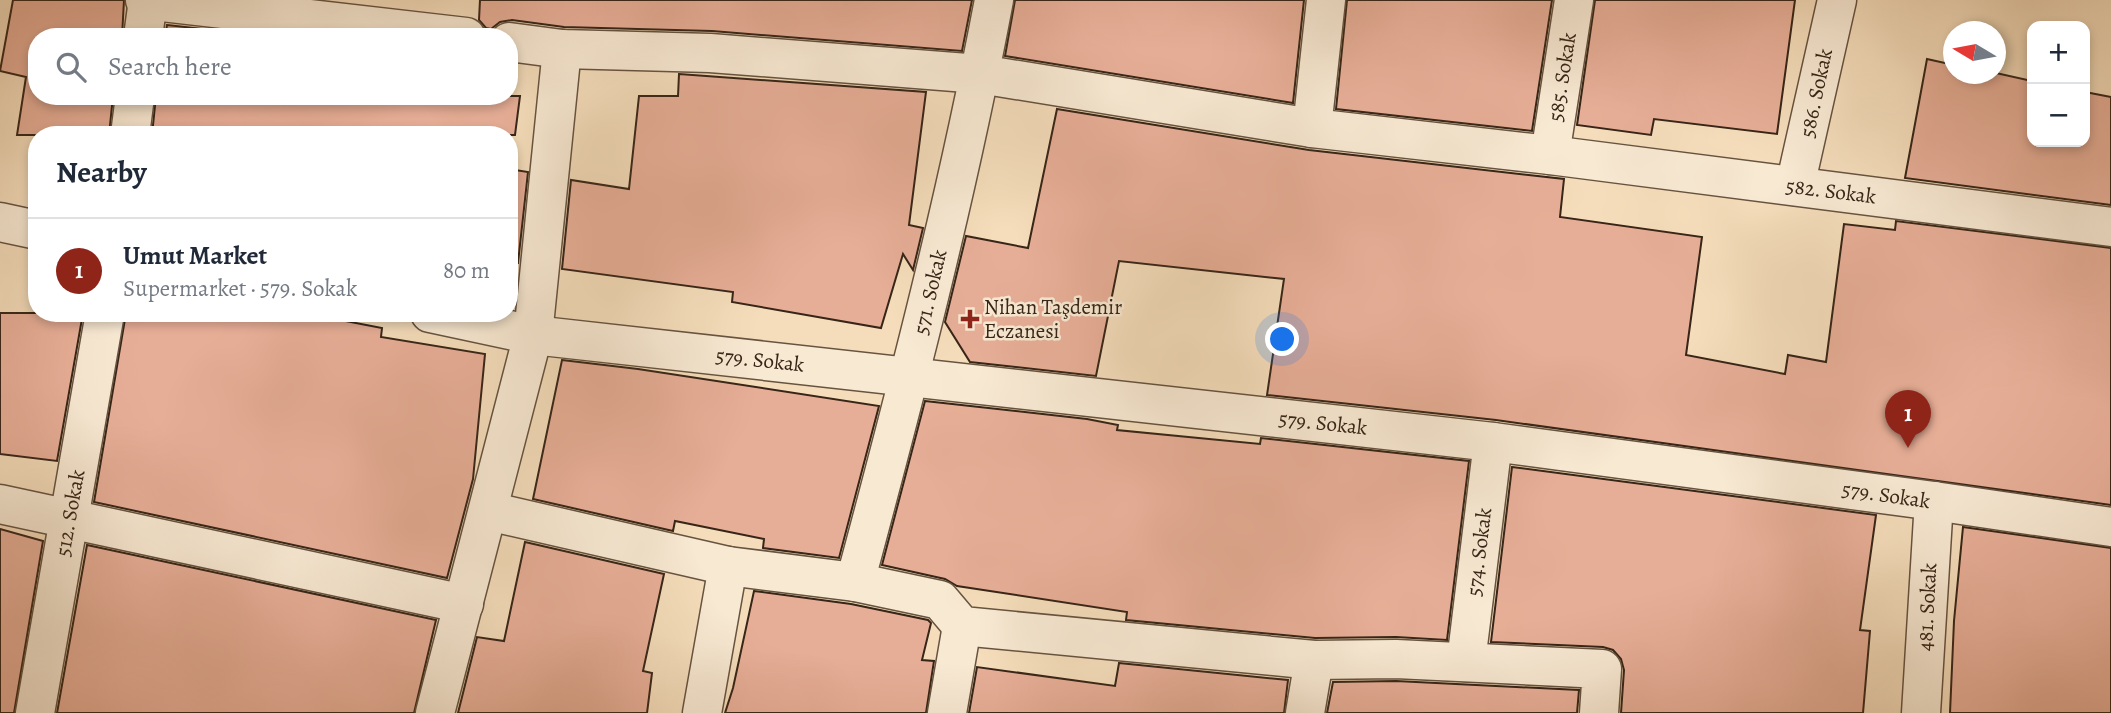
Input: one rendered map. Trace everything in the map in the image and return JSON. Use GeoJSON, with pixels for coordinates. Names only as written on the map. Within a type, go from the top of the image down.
{"type":"FeatureCollection","features":[{"type":"Feature","properties":{"kind":"street"},"geometry":{"type":"LineString","coordinates":[[144,28],[147,0],[354,11],[427,28]]}},
{"type":"Feature","properties":{"kind":"street","name":"571. Sokak"},"geometry":{"type":"LineString","coordinates":[[855,582],[910,377],[980,74],[994,0]]}},
{"type":"Feature","properties":{"kind":"street"},"geometry":{"type":"LineString","coordinates":[[1312,128],[1326,0]]}},
{"type":"Feature","properties":{"kind":"street","name":"585. Sokak"},"geometry":{"type":"LineString","coordinates":[[1550,155],[1574,0]]}},
{"type":"Feature","properties":{"kind":"street","name":"586. Sokak"},"geometry":{"type":"LineString","coordinates":[[1795,186],[1837,0]]}},
{"type":"Feature","properties":{"kind":"street","name":"582. Sokak"},"geometry":{"type":"LineString","coordinates":[[518,43],[562,49],[710,53],[980,74],[1312,128],[1550,155],[2111,227]]}},
{"type":"Feature","properties":{"kind":"street"},"geometry":{"type":"LineString","coordinates":[[435,713],[533,335],[562,49]]}},
{"type":"Feature","properties":{"kind":"street"},"geometry":{"type":"LineString","coordinates":[[131,126],[134,105]]}},
{"type":"Feature","properties":{"kind":"street"},"geometry":{"type":"LineString","coordinates":[[0,222],[28,228]]}},
{"type":"Feature","properties":{"kind":"street","name":"512. Sokak"},"geometry":{"type":"LineString","coordinates":[[35,713],[102,322]]}},
{"type":"Feature","properties":{"kind":"street","name":"579. Sokak"},"geometry":{"type":"LineString","coordinates":[[472,322],[533,335],[1493,442],[2111,527]]}},
{"type":"Feature","properties":{"kind":"street","name":"574. Sokak"},"geometry":{"type":"LineString","coordinates":[[1466,662],[1493,442]]}},
{"type":"Feature","properties":{"kind":"street","name":"481. Sokak"},"geometry":{"type":"LineString","coordinates":[[1921,713],[1934,501]]}},
{"type":"Feature","properties":{"kind":"street"},"geometry":{"type":"LineString","coordinates":[[0,504],[464,604]]}},
{"type":"Feature","properties":{"kind":"street"},"geometry":{"type":"LineString","coordinates":[[488,511],[728,566],[855,582],[940,600],[962,626],[1314,660],[1395,659],[1602,669],[1599,713]]}},
{"type":"Feature","properties":{"kind":"street"},"geometry":{"type":"LineString","coordinates":[[702,713],[728,566]]}},
{"type":"Feature","properties":{"kind":"street"},"geometry":{"type":"LineString","coordinates":[[947,713],[962,626]]}},
{"type":"Feature","properties":{"kind":"street"},"geometry":{"type":"LineString","coordinates":[[1305,713],[1314,660]]}},
{"type":"Feature","properties":{"kind":"building"},"geometry":{"type":"Polygon","coordinates":[[[13,0],[124,0],[122,28],[28,28],[28,105],[112,105],[110,126],[28,126],[28,135],[17,135],[26,77],[0,71],[13,0]]]}},
{"type":"Feature","properties":{"kind":"building"},"geometry":{"type":"Polygon","coordinates":[[[480,0],[972,0],[962,51],[712,31],[564,27],[512,20],[486,28],[479,20],[480,0]]]}},
{"type":"Feature","properties":{"kind":"building"},"geometry":{"type":"Polygon","coordinates":[[[1015,0],[1304,0],[1293,103],[1005,56],[1015,0]]]}},
{"type":"Feature","properties":{"kind":"building"},"geometry":{"type":"Polygon","coordinates":[[[1347,0],[1552,0],[1532,131],[1336,109],[1347,0]]]}},
{"type":"Feature","properties":{"kind":"building"},"geometry":{"type":"Polygon","coordinates":[[[1595,0],[1795,0],[1777,134],[1654,119],[1651,135],[1577,125],[1595,0]]]}},
{"type":"Feature","properties":{"kind":"building"},"geometry":{"type":"Polygon","coordinates":[[[167,25],[194,28],[166,28],[167,25]]]}},
{"type":"Feature","properties":{"kind":"building"},"geometry":{"type":"Polygon","coordinates":[[[1927,59],[1943,63],[1943,84],[2006,84],[2006,75],[2027,80],[2027,147],[2090,147],[2090,93],[2111,97],[2111,205],[1905,178],[1927,59]]]}},
{"type":"Feature","properties":{"kind":"building"},"geometry":{"type":"Polygon","coordinates":[[[679,74],[926,92],[909,225],[923,228],[913,270],[903,254],[881,328],[732,302],[733,292],[562,269],[571,180],[629,189],[639,96],[678,96],[679,74]]]}},
{"type":"Feature","properties":{"kind":"building"},"geometry":{"type":"Polygon","coordinates":[[[520,96],[516,126],[153,126],[155,105],[518,105],[520,96]]]}},
{"type":"Feature","properties":{"kind":"building"},"geometry":{"type":"Polygon","coordinates":[[[1057,109],[1309,150],[1564,179],[1560,217],[1702,237],[1686,355],[1785,374],[1788,355],[1826,362],[1844,224],[1895,230],[1896,221],[2111,248],[2111,505],[1496,420],[1267,395],[1284,279],[1119,261],[1096,376],[970,362],[945,322],[966,236],[1028,248],[1057,109]]]}},
{"type":"Feature","properties":{"kind":"building"},"geometry":{"type":"Polygon","coordinates":[[[518,170],[528,172],[518,263],[518,170]]]}},
{"type":"Feature","properties":{"kind":"building"},"geometry":{"type":"Polygon","coordinates":[[[0,313],[28,313],[28,322],[81,322],[57,461],[0,454],[0,313]]]}},
{"type":"Feature","properties":{"kind":"building"},"geometry":{"type":"Polygon","coordinates":[[[124,322],[351,322],[382,328],[381,337],[485,354],[473,479],[447,578],[94,502],[124,322]]]}},
{"type":"Feature","properties":{"kind":"building"},"geometry":{"type":"Polygon","coordinates":[[[562,360],[879,406],[839,558],[763,548],[764,539],[675,521],[673,531],[533,499],[562,360]]]}},
{"type":"Feature","properties":{"kind":"building"},"geometry":{"type":"Polygon","coordinates":[[[925,401],[1087,419],[1118,425],[1117,430],[1260,444],[1261,438],[1469,461],[1447,640],[1396,637],[1315,638],[1126,620],[1127,612],[957,586],[945,579],[882,565],[925,401]]]}},
{"type":"Feature","properties":{"kind":"building"},"geometry":{"type":"Polygon","coordinates":[[[1512,467],[1876,515],[1860,630],[1870,631],[1863,713],[1621,713],[1624,670],[1621,659],[1613,650],[1603,647],[1491,642],[1512,467]]]}},
{"type":"Feature","properties":{"kind":"building"},"geometry":{"type":"Polygon","coordinates":[[[1963,527],[2111,548],[2111,713],[1950,713],[1954,621],[1963,527]]]}},
{"type":"Feature","properties":{"kind":"building"},"geometry":{"type":"Polygon","coordinates":[[[0,529],[43,541],[14,713],[0,713],[0,529]]]}},
{"type":"Feature","properties":{"kind":"building"},"geometry":{"type":"Polygon","coordinates":[[[525,542],[664,574],[643,671],[652,673],[647,713],[458,713],[477,637],[504,641],[525,542]]]}},
{"type":"Feature","properties":{"kind":"building"},"geometry":{"type":"Polygon","coordinates":[[[87,545],[436,620],[414,713],[57,713],[87,545]]]}},
{"type":"Feature","properties":{"kind":"building"},"geometry":{"type":"Polygon","coordinates":[[[754,591],[851,604],[928,620],[931,623],[922,660],[934,661],[926,713],[725,713],[754,591]]]}},
{"type":"Feature","properties":{"kind":"building"},"geometry":{"type":"Polygon","coordinates":[[[1119,663],[1288,680],[1284,713],[969,713],[977,667],[1115,686],[1119,663]]]}},
{"type":"Feature","properties":{"kind":"building"},"geometry":{"type":"Polygon","coordinates":[[[1396,681],[1579,690],[1577,713],[1327,713],[1333,682],[1396,681]]]}},
{"type":"Feature","properties":{"kind":"place","name":"Nihan Taşdemir Eczanesi"},"geometry":{"type":"Point","coordinates":[970,319]}},
{"type":"Feature","properties":{"kind":"place","name":"Umut Market"},"geometry":{"type":"Point","coordinates":[1908,448]}}]}
